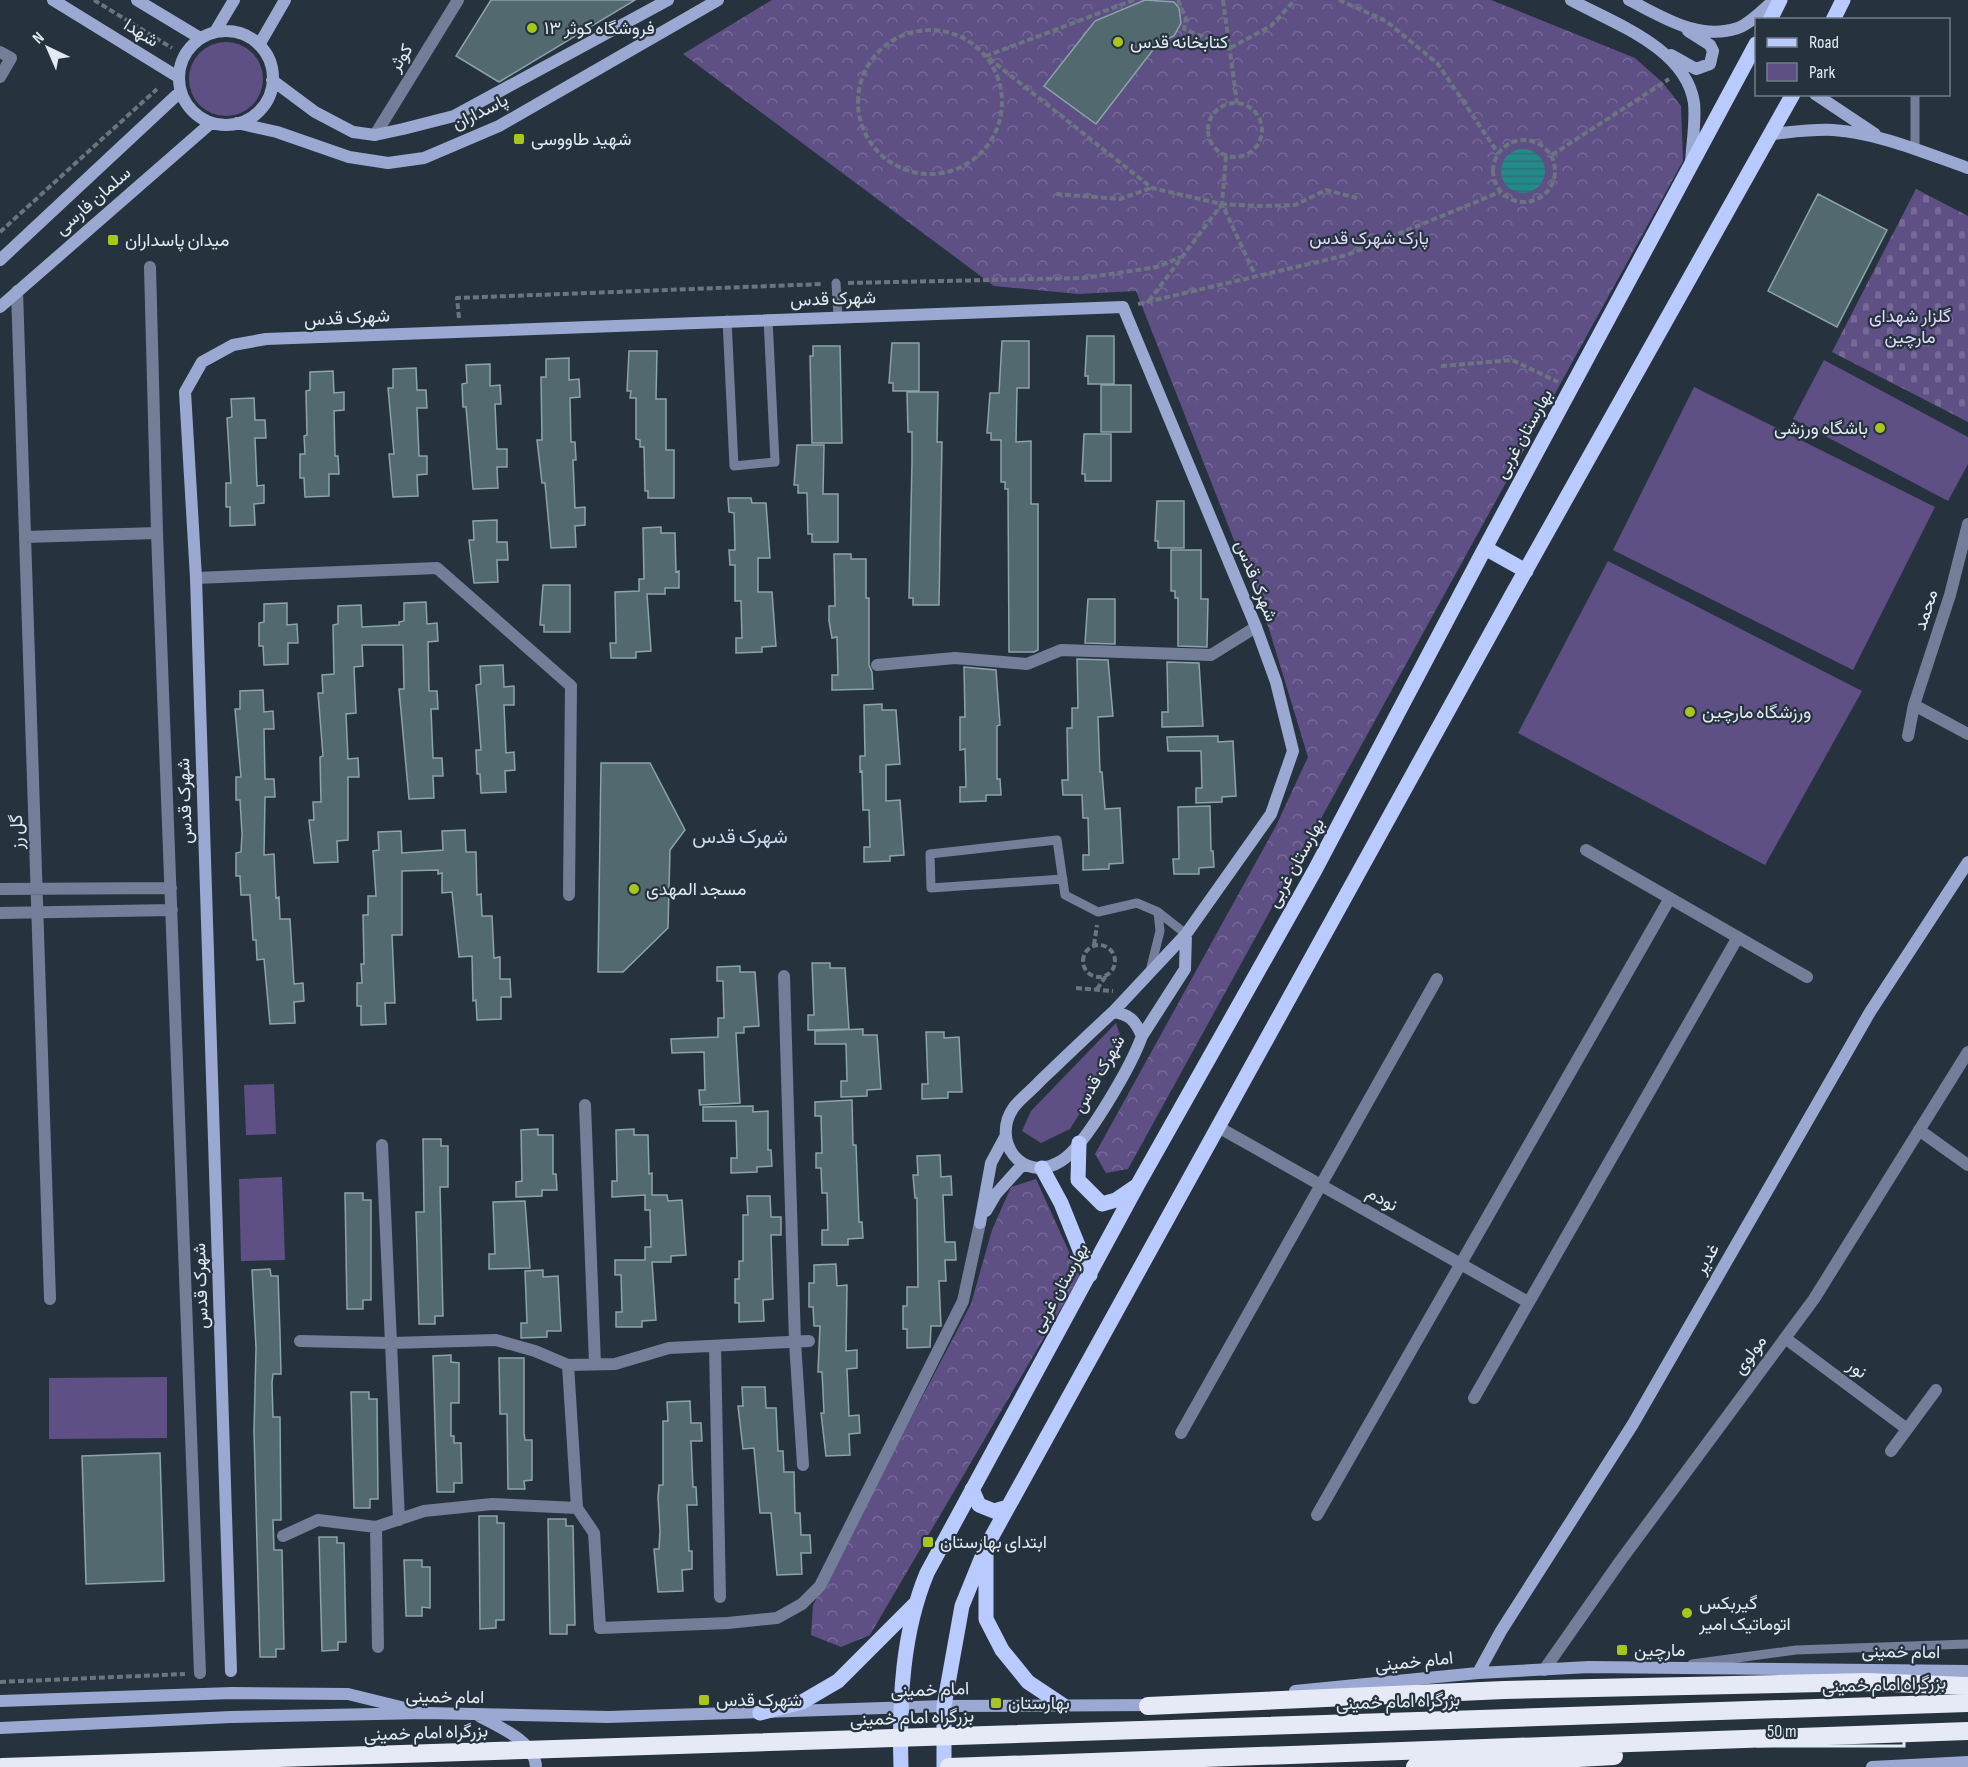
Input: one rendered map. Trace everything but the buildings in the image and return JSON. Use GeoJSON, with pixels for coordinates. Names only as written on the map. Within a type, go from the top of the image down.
{"type":"FeatureCollection","features":[{"type":"Feature","properties":{"kind":"highway"},"geometry":{"type":"LineString","coordinates":[[1148,1706],[1504,1690],[1867,1682],[1968,1686]]}},
{"type":"Feature","properties":{"kind":"highway","name":"بزرگراه امام خمینی"},"geometry":{"type":"LineString","coordinates":[[2,1767],[1968,1703]]}},
{"type":"Feature","properties":{"kind":"highway"},"geometry":{"type":"LineString","coordinates":[[949,1767],[1968,1731]]}},
{"type":"Feature","properties":{"kind":"highway"},"geometry":{"type":"LineString","coordinates":[[1415,1767],[1968,1736]]}},
{"type":"Feature","properties":{"kind":"main road"},"geometry":{"type":"LineString","coordinates":[[1771,18],[1780,0]]}},
{"type":"Feature","properties":{"kind":"main road"},"geometry":{"type":"LineString","coordinates":[[1834,18],[1843,0]]}},
{"type":"Feature","properties":{"kind":"main road","name":"بهارستان غربی"},"geometry":{"type":"LineString","coordinates":[[901,1767],[899,1708],[914,1605],[927,1573],[1137,1185],[1315,870],[1755,46]]}},
{"type":"Feature","properties":{"kind":"main road"},"geometry":{"type":"LineString","coordinates":[[944,1767],[944,1706],[962,1606],[986,1547],[1526,571],[1792,96]]}},
{"type":"Feature","properties":{"kind":"main road"},"geometry":{"type":"LineString","coordinates":[[1485,548],[1526,571]]}},
{"type":"Feature","properties":{"kind":"main road"},"geometry":{"type":"LineString","coordinates":[[1079,1143],[1078,1180],[1102,1204],[1116,1200],[1137,1185]]}},
{"type":"Feature","properties":{"kind":"main road"},"geometry":{"type":"LineString","coordinates":[[1042,1168],[1061,1203],[1090,1275]]}},
{"type":"Feature","properties":{"kind":"main road"},"geometry":{"type":"LineString","coordinates":[[972,1489],[979,1505],[994,1511],[1008,1507]]}},
{"type":"Feature","properties":{"kind":"main road"},"geometry":{"type":"LineString","coordinates":[[986,1547],[986,1619],[1002,1650],[1028,1682],[1064,1706]]}},
{"type":"Feature","properties":{"kind":"main road"},"geometry":{"type":"LineString","coordinates":[[760,1713],[802,1702],[838,1681],[914,1605]]}},
{"type":"Feature","properties":{"kind":"street","name":"شهدا"},"geometry":{"type":"LineString","coordinates":[[54,0],[178,77]]}},
{"type":"Feature","properties":{"kind":"street","name":"شهدا"},"geometry":{"type":"LineString","coordinates":[[137,0],[200,38]]}},
{"type":"Feature","properties":{"kind":"street"},"geometry":{"type":"LineString","coordinates":[[214,32],[234,0]]}},
{"type":"Feature","properties":{"kind":"street"},"geometry":{"type":"LineString","coordinates":[[259,45],[285,0]]}},
{"type":"Feature","properties":{"kind":"street","name":"کوثر"},"geometry":{"type":"LineString","coordinates":[[375,135],[458,0]]}},
{"type":"Feature","properties":{"kind":"street","name":"پاسداران"},"geometry":{"type":"LineString","coordinates":[[272,80],[334,123],[353,132],[375,135],[454,116],[668,0]]}},
{"type":"Feature","properties":{"kind":"street","name":"پاسداران"},"geometry":{"type":"LineString","coordinates":[[237,123],[277,132],[349,157],[388,164],[424,159],[499,126],[718,0]]}},
{"type":"Feature","properties":{"kind":"street"},"geometry":{"type":"LineString","coordinates":[[1571,0],[1696,69],[1710,64],[1713,51],[1710,45],[1685,29],[1629,0]]}},
{"type":"Feature","properties":{"kind":"street"},"geometry":{"type":"LineString","coordinates":[[1685,29],[1704,31],[1738,28],[1774,0]]}},
{"type":"Feature","properties":{"kind":"street"},"geometry":{"type":"LineString","coordinates":[[231,31],[248,36],[259,45],[268,58],[272,80],[265,104],[254,116],[237,123],[211,123],[197,116],[187,105],[180,92],[178,77],[181,63],[188,49],[200,38],[214,32],[231,31]]}},
{"type":"Feature","properties":{"kind":"street"},"geometry":{"type":"LineString","coordinates":[[0,52],[11,58],[0,76]]}},
{"type":"Feature","properties":{"kind":"street"},"geometry":{"type":"LineString","coordinates":[[1667,53],[1681,73],[1693,100],[1690,168]]}},
{"type":"Feature","properties":{"kind":"street","name":"سلمان فارسی"},"geometry":{"type":"LineString","coordinates":[[0,260],[180,92]]}},
{"type":"Feature","properties":{"kind":"street"},"geometry":{"type":"LineString","coordinates":[[1818,96],[1854,122],[1884,139]]}},
{"type":"Feature","properties":{"kind":"street","name":"سلمان فارسی"},"geometry":{"type":"LineString","coordinates":[[0,307],[211,123]]}},
{"type":"Feature","properties":{"kind":"street"},"geometry":{"type":"LineString","coordinates":[[1772,135],[1810,130],[1835,130],[1884,139],[1968,168]]}},
{"type":"Feature","properties":{"kind":"street"},"geometry":{"type":"LineString","coordinates":[[150,267],[157,532],[200,1673]]}},
{"type":"Feature","properties":{"kind":"street","name":"گل رز"},"geometry":{"type":"LineString","coordinates":[[17,291],[50,1299]]}},
{"type":"Feature","properties":{"kind":"street","name":"شهرک قدس"},"geometry":{"type":"LineString","coordinates":[[231,1671],[196,578],[185,392],[202,362],[233,345],[266,339],[1123,307],[1256,627],[1276,682],[1293,751],[1271,814],[1186,934],[1113,1012],[1013,1108],[1005,1137],[991,1163],[980,1223]]}},
{"type":"Feature","properties":{"kind":"street","name":"محمد"},"geometry":{"type":"LineString","coordinates":[[1908,736],[1914,705],[1950,595],[1968,524]]}},
{"type":"Feature","properties":{"kind":"street"},"geometry":{"type":"LineString","coordinates":[[25,537],[157,532]]}},
{"type":"Feature","properties":{"kind":"street"},"geometry":{"type":"LineString","coordinates":[[196,578],[437,568],[571,686],[569,895]]}},
{"type":"Feature","properties":{"kind":"street"},"geometry":{"type":"LineString","coordinates":[[877,664],[955,658],[1027,664],[1061,650],[1211,655],[1256,627]]}},
{"type":"Feature","properties":{"kind":"street"},"geometry":{"type":"LineString","coordinates":[[1914,705],[1968,734]]}},
{"type":"Feature","properties":{"kind":"street"},"geometry":{"type":"LineString","coordinates":[[1586,850],[1807,977]]}},
{"type":"Feature","properties":{"kind":"street","name":"غدیر"},"geometry":{"type":"LineString","coordinates":[[1478,1673],[1501,1630],[1633,1424],[1870,1012],[1968,862]]}},
{"type":"Feature","properties":{"kind":"street"},"geometry":{"type":"LineString","coordinates":[[0,889],[171,888]]}},
{"type":"Feature","properties":{"kind":"street"},"geometry":{"type":"LineString","coordinates":[[1317,1515],[1670,898]]}},
{"type":"Feature","properties":{"kind":"street"},"geometry":{"type":"LineString","coordinates":[[0,913],[172,910]]}},
{"type":"Feature","properties":{"kind":"street"},"geometry":{"type":"LineString","coordinates":[[1142,1036],[1185,969],[1186,934]]}},
{"type":"Feature","properties":{"kind":"street"},"geometry":{"type":"LineString","coordinates":[[1474,1398],[1738,937]]}},
{"type":"Feature","properties":{"kind":"street"},"geometry":{"type":"LineString","coordinates":[[784,976],[795,1342],[803,1465]]}},
{"type":"Feature","properties":{"kind":"street"},"geometry":{"type":"LineString","coordinates":[[1180,1433],[1437,979]]}},
{"type":"Feature","properties":{"kind":"street","name":"شهرک قدس"},"geometry":{"type":"LineString","coordinates":[[1042,1168],[1061,1161],[1079,1143],[1134,1059],[1142,1036],[1137,1024],[1127,1014],[1113,1012]]}},
{"type":"Feature","properties":{"kind":"street","name":"مولوی"},"geometry":{"type":"LineString","coordinates":[[1544,1670],[1620,1560],[1814,1299],[1919,1130],[1963,1072],[1968,1052]]}},
{"type":"Feature","properties":{"kind":"street"},"geometry":{"type":"LineString","coordinates":[[585,1105],[595,1364]]}},
{"type":"Feature","properties":{"kind":"street","name":"نودم"},"geometry":{"type":"LineString","coordinates":[[1218,1127],[1528,1302]]}},
{"type":"Feature","properties":{"kind":"street"},"geometry":{"type":"LineString","coordinates":[[1919,1130],[1968,1166]]}},
{"type":"Feature","properties":{"kind":"street"},"geometry":{"type":"LineString","coordinates":[[1005,1137],[1013,1156],[1032,1168],[1042,1168]]}},
{"type":"Feature","properties":{"kind":"street"},"geometry":{"type":"LineString","coordinates":[[382,1145],[399,1520]]}},
{"type":"Feature","properties":{"kind":"street"},"geometry":{"type":"LineString","coordinates":[[568,1365],[577,1508],[594,1533],[600,1628],[728,1623],[777,1618],[802,1604],[820,1586],[963,1301],[980,1223],[996,1194],[1023,1164]]}},
{"type":"Feature","properties":{"kind":"street","name":"نور"},"geometry":{"type":"LineString","coordinates":[[1785,1338],[1907,1429]]}},
{"type":"Feature","properties":{"kind":"street"},"geometry":{"type":"LineString","coordinates":[[300,1341],[391,1343],[496,1340],[534,1351],[568,1365],[615,1364],[669,1348],[809,1341]]}},
{"type":"Feature","properties":{"kind":"street"},"geometry":{"type":"LineString","coordinates":[[715,1346],[720,1597]]}},
{"type":"Feature","properties":{"kind":"street"},"geometry":{"type":"LineString","coordinates":[[1891,1451],[1936,1390]]}},
{"type":"Feature","properties":{"kind":"street"},"geometry":{"type":"LineString","coordinates":[[283,1536],[318,1520],[376,1527],[424,1511],[492,1504],[577,1508]]}},
{"type":"Feature","properties":{"kind":"street"},"geometry":{"type":"LineString","coordinates":[[376,1527],[378,1647]]}},
{"type":"Feature","properties":{"kind":"street","name":"امام خمینی"},"geometry":{"type":"LineString","coordinates":[[0,1728],[231,1717],[425,1713],[608,1717],[944,1706],[1148,1706],[1478,1673],[1544,1670],[1661,1668],[1968,1671]]}},
{"type":"Feature","properties":{"kind":"street"},"geometry":{"type":"LineString","coordinates":[[0,1701],[232,1693],[348,1694],[425,1713]]}},
{"type":"Feature","properties":{"kind":"street"},"geometry":{"type":"LineString","coordinates":[[477,1715],[525,1745],[532,1752],[536,1767]]}},
{"type":"Feature","properties":{"kind":"street"},"geometry":{"type":"LineString","coordinates":[[1872,1767],[1968,1762]]}},
{"type":"Feature","properties":{"kind":"lane"},"geometry":{"type":"LineString","coordinates":[[1915,96],[1915,150]]}},
{"type":"Feature","properties":{"kind":"lane"},"geometry":{"type":"LineString","coordinates":[[836,283],[838,316]]}},
{"type":"Feature","properties":{"kind":"lane"},"geometry":{"type":"LineString","coordinates":[[727,320],[734,466],[775,462],[768,319]]}},
{"type":"Feature","properties":{"kind":"lane"},"geometry":{"type":"LineString","coordinates":[[1063,879],[931,888],[930,854],[1057,840],[1063,884],[1065,895],[1098,912],[1137,903],[1158,912],[1186,934]]}},
{"type":"Feature","properties":{"kind":"lane"},"geometry":{"type":"LineString","coordinates":[[1149,975],[1160,931],[1158,912]]}},
{"type":"Feature","properties":{"kind":"lane"},"geometry":{"type":"LineString","coordinates":[[1661,1668],[1796,1650],[1968,1644]]}},
{"type":"Feature","properties":{"kind":"path"},"geometry":{"type":"LineString","coordinates":[[94,0],[172,48]]}},
{"type":"Feature","properties":{"kind":"path"},"geometry":{"type":"LineString","coordinates":[[986,56],[1134,0]]}},
{"type":"Feature","properties":{"kind":"path"},"geometry":{"type":"LineString","coordinates":[[1178,0],[1186,19],[1184,28],[1230,48]]}},
{"type":"Feature","properties":{"kind":"path"},"geometry":{"type":"LineString","coordinates":[[1223,0],[1237,103]]}},
{"type":"Feature","properties":{"kind":"path"},"geometry":{"type":"LineString","coordinates":[[1230,48],[1270,26],[1295,0]]}},
{"type":"Feature","properties":{"kind":"path"},"geometry":{"type":"LineString","coordinates":[[1339,0],[1386,21],[1438,64],[1498,153]]}},
{"type":"Feature","properties":{"kind":"path"},"geometry":{"type":"LineString","coordinates":[[986,56],[998,76],[1002,100],[999,124],[988,145],[970,162],[948,172],[924,174],[901,168],[881,155],[866,136],[859,114],[859,91],[866,69],[880,50],[900,36],[923,30],[946,32],[968,40],[1152,188],[1222,204],[1295,206],[1326,190],[1357,198]]}},
{"type":"Feature","properties":{"kind":"path"},"geometry":{"type":"LineString","coordinates":[[1552,155],[1681,73]]}},
{"type":"Feature","properties":{"kind":"path"},"geometry":{"type":"LineString","coordinates":[[0,232],[157,89]]}},
{"type":"Feature","properties":{"kind":"path"},"geometry":{"type":"LineString","coordinates":[[1237,103],[1254,110],[1263,127],[1262,136],[1259,145],[1244,156],[1226,156],[1212,146],[1208,129],[1214,113],[1228,104],[1237,103]]}},
{"type":"Feature","properties":{"kind":"path"},"geometry":{"type":"LineString","coordinates":[[1526,140],[1536,142],[1552,155],[1556,175],[1546,194],[1528,203],[1508,198],[1500,192],[1492,172],[1498,153],[1515,141],[1526,140]]}},
{"type":"Feature","properties":{"kind":"path"},"geometry":{"type":"LineString","coordinates":[[1226,156],[1222,204],[1256,278]]}},
{"type":"Feature","properties":{"kind":"path"},"geometry":{"type":"LineString","coordinates":[[1056,194],[1120,199],[1152,188]]}},
{"type":"Feature","properties":{"kind":"path"},"geometry":{"type":"LineString","coordinates":[[1123,307],[1256,278],[1347,255],[1500,192]]}},
{"type":"Feature","properties":{"kind":"path"},"geometry":{"type":"LineString","coordinates":[[1149,301],[1222,204]]}},
{"type":"Feature","properties":{"kind":"path"},"geometry":{"type":"LineString","coordinates":[[459,330],[457,298],[836,283],[1084,278],[1157,267],[1180,257]]}},
{"type":"Feature","properties":{"kind":"path"},"geometry":{"type":"LineString","coordinates":[[1441,366],[1512,360],[1571,389]]}},
{"type":"Feature","properties":{"kind":"path"},"geometry":{"type":"LineString","coordinates":[[1094,945],[1098,912]]}},
{"type":"Feature","properties":{"kind":"path"},"geometry":{"type":"LineString","coordinates":[[1096,990],[1114,966],[1114,956],[1104,945],[1094,945],[1086,951],[1084,967],[1096,977],[1107,975]]}},
{"type":"Feature","properties":{"kind":"path"},"geometry":{"type":"LineString","coordinates":[[1076,988],[1132,992]]}},
{"type":"Feature","properties":{"kind":"path"},"geometry":{"type":"LineString","coordinates":[[0,1682],[200,1673]]}},
{"type":"Feature","properties":{"kind":"green space","name":"پارک شهرک قدس"},"geometry":{"type":"Polygon","coordinates":[[[772,0],[1491,0],[1635,58],[1663,83],[1681,106],[1683,161],[1128,1169],[1106,1173],[1095,1154],[1276,826],[1308,757],[1269,629],[1136,291],[1078,294],[994,286],[683,54],[772,0]]]}},
{"type":"Feature","properties":{"kind":"green space"},"geometry":{"type":"Polygon","coordinates":[[[226,42],[240,45],[252,53],[260,65],[263,79],[260,93],[252,105],[240,113],[226,116],[212,113],[200,105],[192,93],[189,79],[192,65],[200,53],[212,45],[226,42]]]}},
{"type":"Feature","properties":{"kind":"green space","name":"گلزار شهدای مارچین"},"geometry":{"type":"Polygon","coordinates":[[[1916,189],[1968,216],[1968,422],[1832,352],[1916,189]]]}},
{"type":"Feature","properties":{"kind":"green space","name":"باشگاه ورزشی"},"geometry":{"type":"Polygon","coordinates":[[[1824,360],[1968,437],[1968,464],[1948,501],[1793,419],[1824,360]]]}},
{"type":"Feature","properties":{"kind":"green space","name":"ورزشگاه مارچین"},"geometry":{"type":"Polygon","coordinates":[[[1694,387],[1935,507],[1853,670],[1613,550],[1694,387]]]}},
{"type":"Feature","properties":{"kind":"green space","name":"ورزشگاه مارچین"},"geometry":{"type":"Polygon","coordinates":[[[1608,561],[1862,691],[1765,865],[1518,733],[1608,561]]]}},
{"type":"Feature","properties":{"kind":"green space"},"geometry":{"type":"Polygon","coordinates":[[[1116,1023],[1123,1044],[1070,1129],[1041,1143],[1022,1131],[1031,1111],[1116,1023]]]}},
{"type":"Feature","properties":{"kind":"green space"},"geometry":{"type":"Polygon","coordinates":[[[274,1084],[276,1134],[246,1135],[244,1085],[274,1084]]]}},
{"type":"Feature","properties":{"kind":"green space"},"geometry":{"type":"Polygon","coordinates":[[[282,1177],[285,1260],[241,1261],[239,1179],[282,1177]]]}},
{"type":"Feature","properties":{"kind":"green space"},"geometry":{"type":"Polygon","coordinates":[[[1036,1179],[1080,1276],[870,1635],[841,1647],[811,1635],[813,1605],[971,1304],[992,1230],[1011,1187],[1036,1179]]]}},
{"type":"Feature","properties":{"kind":"green space"},"geometry":{"type":"Polygon","coordinates":[[[167,1377],[167,1438],[49,1439],[49,1378],[167,1377]]]}},
{"type":"Feature","properties":{"kind":"shaded area"},"geometry":{"type":"Polygon","coordinates":[[[1523,149],[1538,156],[1545,171],[1538,186],[1523,193],[1508,186],[1501,171],[1508,156],[1523,149]]]}},
{"type":"Feature","properties":{"kind":"place","name":"فروشگاه کوثر ۱۳"},"geometry":{"type":"Point","coordinates":[532,28]}},
{"type":"Feature","properties":{"kind":"place","name":"کتابخانه قدس"},"geometry":{"type":"Point","coordinates":[1118,42]}},
{"type":"Feature","properties":{"kind":"place","name":"شهید طاووسی"},"geometry":{"type":"Point","coordinates":[519,139]}},
{"type":"Feature","properties":{"kind":"place","name":"میدان پاسداران"},"geometry":{"type":"Point","coordinates":[113,240]}},
{"type":"Feature","properties":{"kind":"place","name":"باشگاه ورزشی"},"geometry":{"type":"Point","coordinates":[1880,428]}},
{"type":"Feature","properties":{"kind":"place","name":"ورزشگاه مارچین"},"geometry":{"type":"Point","coordinates":[1690,712]}},
{"type":"Feature","properties":{"kind":"place","name":"مسجد المهدی"},"geometry":{"type":"Point","coordinates":[634,889]}},
{"type":"Feature","properties":{"kind":"place","name":"ابتدای بهارستان"},"geometry":{"type":"Point","coordinates":[928,1542]}},
{"type":"Feature","properties":{"kind":"place","name":"گیربکس اتوماتیک امیر"},"geometry":{"type":"Point","coordinates":[1687,1613]}},
{"type":"Feature","properties":{"kind":"place","name":"مارچین"},"geometry":{"type":"Point","coordinates":[1622,1650]}},
{"type":"Feature","properties":{"kind":"place","name":"شهرک قدس"},"geometry":{"type":"Point","coordinates":[704,1700]}},
{"type":"Feature","properties":{"kind":"place","name":"بهارستان"},"geometry":{"type":"Point","coordinates":[996,1703]}},
{"type":"Feature","properties":{"kind":"district","name":"شهرک قدس"},"geometry":{"type":"Point","coordinates":[740,837]}}]}
